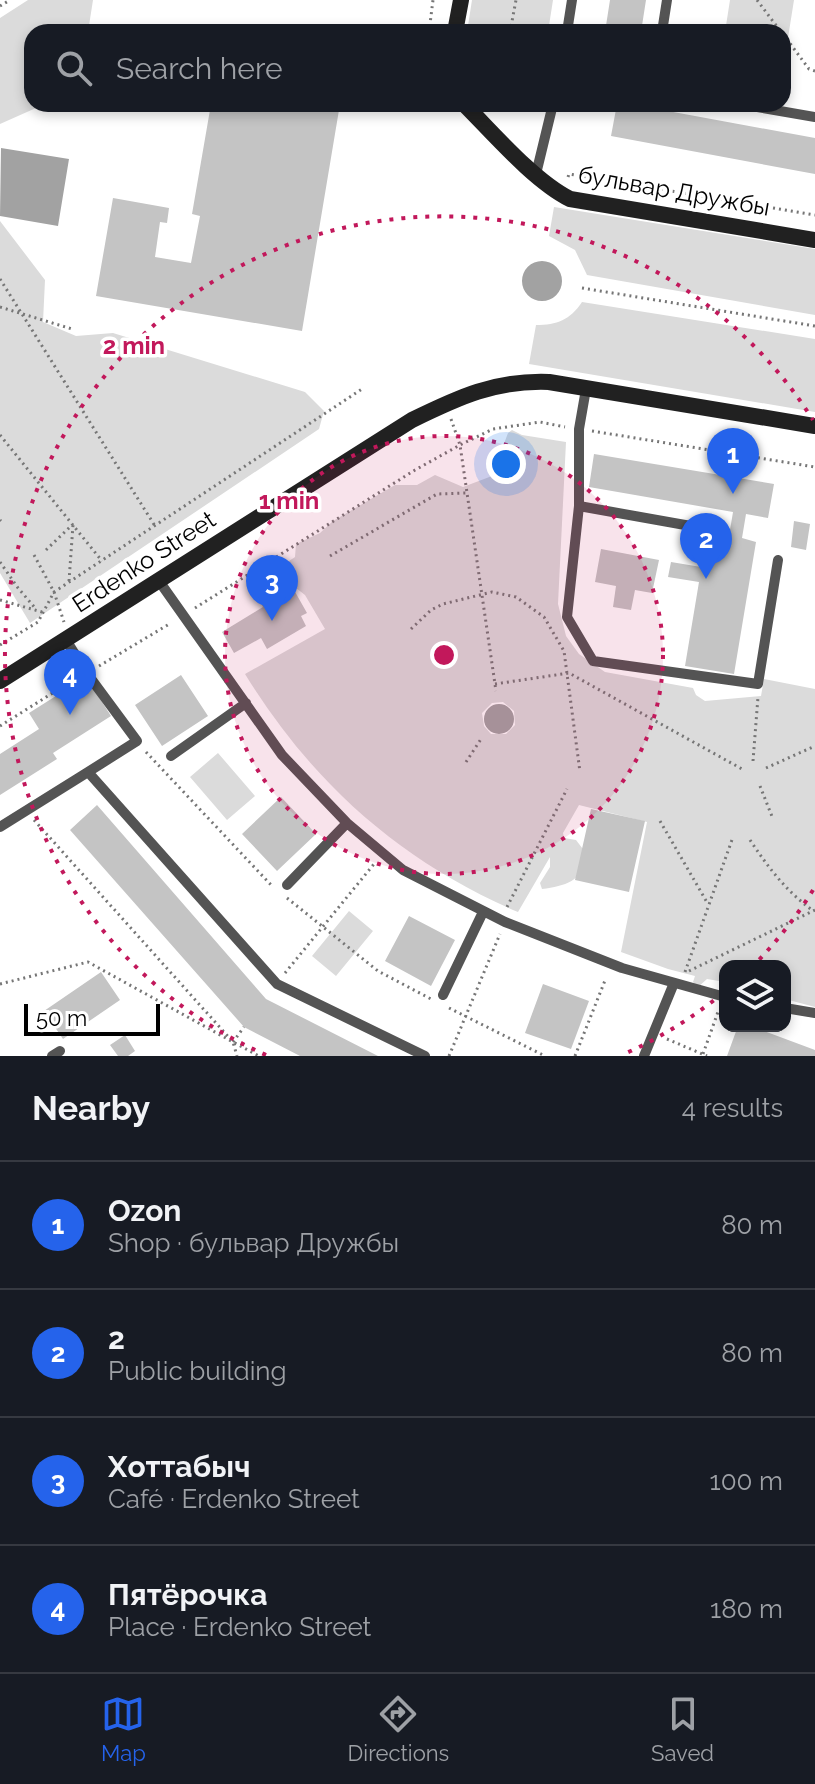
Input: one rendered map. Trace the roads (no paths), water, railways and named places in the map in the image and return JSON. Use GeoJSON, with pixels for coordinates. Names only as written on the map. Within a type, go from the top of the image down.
{"type":"FeatureCollection","features":[{"type":"Feature","properties":{"kind":"main road"},"geometry":{"type":"LineString","coordinates":[[456,24],[461,0]]}},
{"type":"Feature","properties":{"kind":"main road","name":"бульвар Дружбы"},"geometry":{"type":"LineString","coordinates":[[472,112],[557,193],[570,199],[815,240]]}},
{"type":"Feature","properties":{"kind":"main road","name":"Erdenko Street"},"geometry":{"type":"LineString","coordinates":[[0,681],[392,432],[445,403],[479,389],[523,381],[586,389]]}},
{"type":"Feature","properties":{"kind":"main road"},"geometry":{"type":"LineString","coordinates":[[586,389],[815,426]]}},
{"type":"Feature","properties":{"kind":"lane"},"geometry":{"type":"LineString","coordinates":[[568,24],[572,0]]}},
{"type":"Feature","properties":{"kind":"lane"},"geometry":{"type":"LineString","coordinates":[[663,24],[667,0]]}},
{"type":"Feature","properties":{"kind":"lane"},"geometry":{"type":"LineString","coordinates":[[536,174],[551,112]]}},
{"type":"Feature","properties":{"kind":"lane"},"geometry":{"type":"LineString","coordinates":[[786,112],[815,117]]}},
{"type":"Feature","properties":{"kind":"lane"},"geometry":{"type":"LineString","coordinates":[[586,389],[579,429],[579,506],[567,617],[593,661],[758,684],[778,560]]}},
{"type":"Feature","properties":{"kind":"lane"},"geometry":{"type":"LineString","coordinates":[[579,506],[702,528]]}},
{"type":"Feature","properties":{"kind":"lane"},"geometry":{"type":"LineString","coordinates":[[159,581],[282,755],[347,823],[403,870],[505,922],[612,963],[719,996]]}},
{"type":"Feature","properties":{"kind":"lane"},"geometry":{"type":"LineString","coordinates":[[0,827],[137,741],[66,640]]}},
{"type":"Feature","properties":{"kind":"lane"},"geometry":{"type":"LineString","coordinates":[[171,756],[246,703]]}},
{"type":"Feature","properties":{"kind":"lane"},"geometry":{"type":"LineString","coordinates":[[88,772],[277,984],[425,1056]]}},
{"type":"Feature","properties":{"kind":"lane"},"geometry":{"type":"LineString","coordinates":[[287,885],[347,823]]}},
{"type":"Feature","properties":{"kind":"lane"},"geometry":{"type":"LineString","coordinates":[[443,995],[483,912]]}},
{"type":"Feature","properties":{"kind":"lane"},"geometry":{"type":"LineString","coordinates":[[644,1056],[674,983]]}},
{"type":"Feature","properties":{"kind":"lane"},"geometry":{"type":"LineString","coordinates":[[791,1009],[815,1013]]}},
{"type":"Feature","properties":{"kind":"place","name":"Ozon"},"geometry":{"type":"Point","coordinates":[733,494]}},
{"type":"Feature","properties":{"kind":"place","name":"2"},"geometry":{"type":"Point","coordinates":[706,579]}},
{"type":"Feature","properties":{"kind":"place","name":"Хоттабыч"},"geometry":{"type":"Point","coordinates":[272,621]}},
{"type":"Feature","properties":{"kind":"place","name":"Пятёрочка"},"geometry":{"type":"Point","coordinates":[70,715]}}]}
